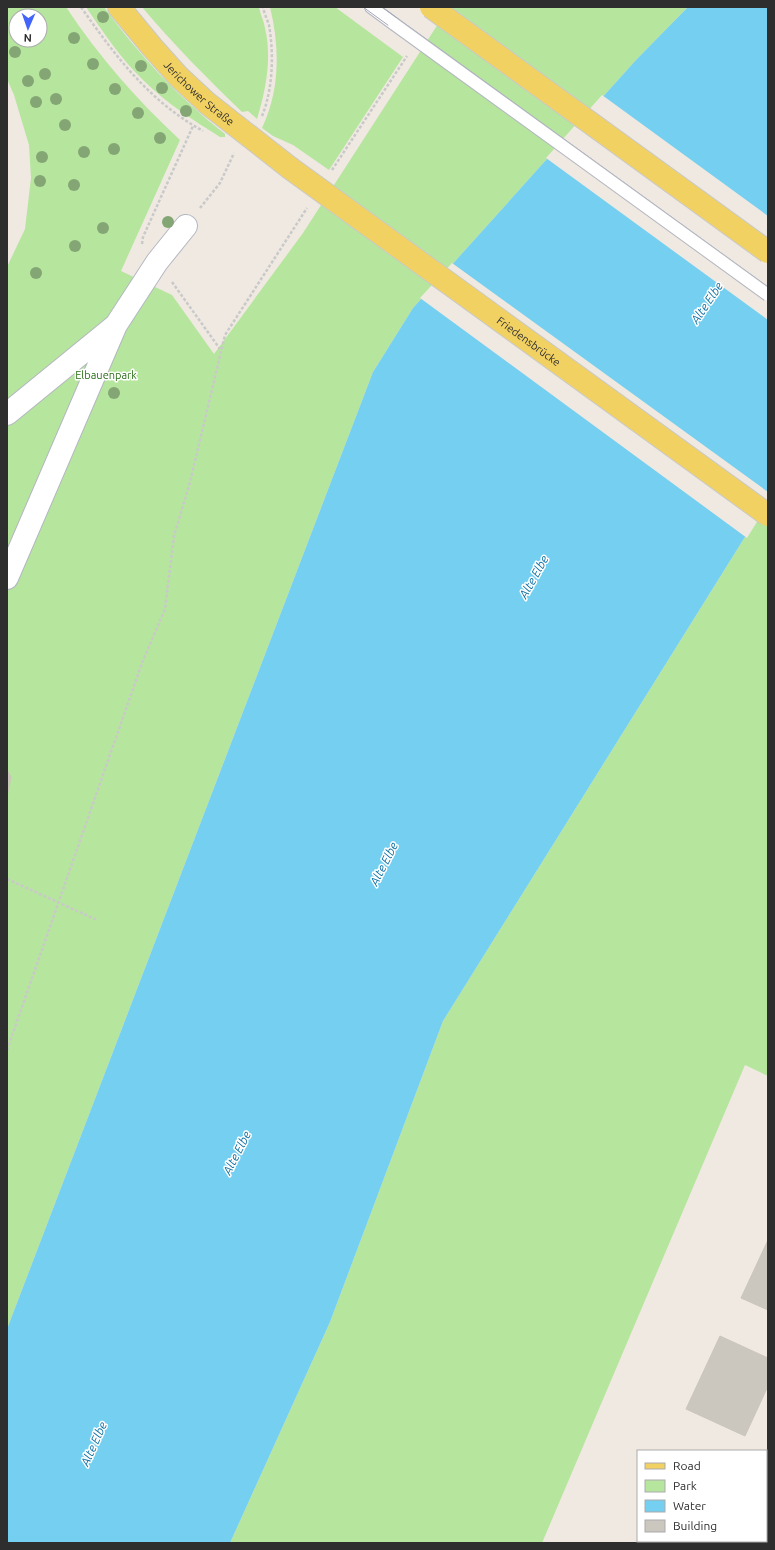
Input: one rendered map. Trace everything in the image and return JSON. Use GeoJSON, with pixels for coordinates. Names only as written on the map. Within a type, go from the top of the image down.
{"type":"FeatureCollection","features":[{"type":"Feature","properties":{"kind":"main road","name":"Jerichower Straße"},"geometry":{"type":"LineString","coordinates":[[119,7],[157,53],[207,103],[290,168]]}},
{"type":"Feature","properties":{"kind":"main road"},"geometry":{"type":"LineString","coordinates":[[431,7],[768,252]]}},
{"type":"Feature","properties":{"kind":"main road","name":"Friedensbrücke"},"geometry":{"type":"LineString","coordinates":[[290,168],[768,515]]}},
{"type":"Feature","properties":{"kind":"street"},"geometry":{"type":"LineString","coordinates":[[7,578],[116,325],[157,262],[186,226]]}},
{"type":"Feature","properties":{"kind":"street"},"geometry":{"type":"LineString","coordinates":[[7,414],[116,325]]}},
{"type":"Feature","properties":{"kind":"lane"},"geometry":{"type":"LineString","coordinates":[[371,7],[768,295]]}},
{"type":"Feature","properties":{"kind":"path"},"geometry":{"type":"LineString","coordinates":[[7,1050],[142,663],[165,609],[174,536],[190,482],[221,350],[157,262],[142,246],[142,240],[193,126],[160,102],[127,69],[109,48],[81,7]]}},
{"type":"Feature","properties":{"kind":"path"},"geometry":{"type":"LineString","coordinates":[[261,117],[270,84],[272,66],[270,32],[264,7]]}},
{"type":"Feature","properties":{"kind":"path"},"geometry":{"type":"LineString","coordinates":[[186,226],[220,183],[236,150]]}},
{"type":"Feature","properties":{"kind":"path"},"geometry":{"type":"LineString","coordinates":[[7,879],[97,920]]}},
{"type":"Feature","properties":{"kind":"green space","name":"Elbauenpark"},"geometry":{"type":"Polygon","coordinates":[[[7,7],[66,7],[105,61],[134,94],[180,140],[121,271],[172,295],[214,354],[303,233],[449,7],[688,7],[636,60],[413,308],[373,372],[7,1329],[7,267],[25,229],[31,178],[29,145],[14,95],[7,79],[7,7]]]}},
{"type":"Feature","properties":{"kind":"green space"},"geometry":{"type":"Polygon","coordinates":[[[86,7],[104,7],[145,59],[191,105],[225,134],[225,137],[220,137],[190,118],[170,104],[152,88],[135,72],[120,54],[86,7]]]}},
{"type":"Feature","properties":{"kind":"green space"},"geometry":{"type":"Polygon","coordinates":[[[142,7],[259,7],[267,39],[268,62],[263,97],[257,119],[248,111],[242,112],[190,61],[142,7]]]}},
{"type":"Feature","properties":{"kind":"green space"},"geometry":{"type":"Polygon","coordinates":[[[270,7],[335,7],[403,57],[329,170],[293,145],[273,136],[262,128],[272,99],[276,69],[276,38],[270,7]]]}},
{"type":"Feature","properties":{"kind":"green space"},"geometry":{"type":"Polygon","coordinates":[[[768,500],[768,1076],[745,1065],[542,1543],[230,1543],[330,1322],[443,1021],[768,500]]]}},
{"type":"Feature","properties":{"kind":"water","name":"Alte Elbe"},"geometry":{"type":"Polygon","coordinates":[[[688,7],[768,7],[768,500],[443,1021],[330,1322],[230,1543],[7,1543],[7,1329],[373,372],[413,308],[636,60],[688,7]]]}},
{"type":"Feature","properties":{"kind":"pier"},"geometry":{"type":"Polygon","coordinates":[[[602,95],[768,216],[768,320],[546,158],[602,95]]]}},
{"type":"Feature","properties":{"kind":"pier"},"geometry":{"type":"Polygon","coordinates":[[[452,263],[768,492],[768,504],[747,538],[420,298],[452,263]]]}},
{"type":"Feature","properties":{"kind":"building"},"geometry":{"type":"Polygon","coordinates":[[[7,770],[11,777],[7,796],[7,770]]]}},
{"type":"Feature","properties":{"kind":"building"},"geometry":{"type":"Polygon","coordinates":[[[768,1240],[768,1310],[741,1298],[768,1240]]]}},
{"type":"Feature","properties":{"kind":"building"},"geometry":{"type":"Polygon","coordinates":[[[720,1336],[768,1358],[768,1386],[745,1436],[686,1409],[720,1336]]]}},
{"type":"Feature","properties":{"kind":"tram line"},"geometry":{"type":"LineString","coordinates":[[363,7],[768,301]]}},
{"type":"Feature","properties":{"kind":"tram line"},"geometry":{"type":"LineString","coordinates":[[382,7],[768,287]]}}]}
